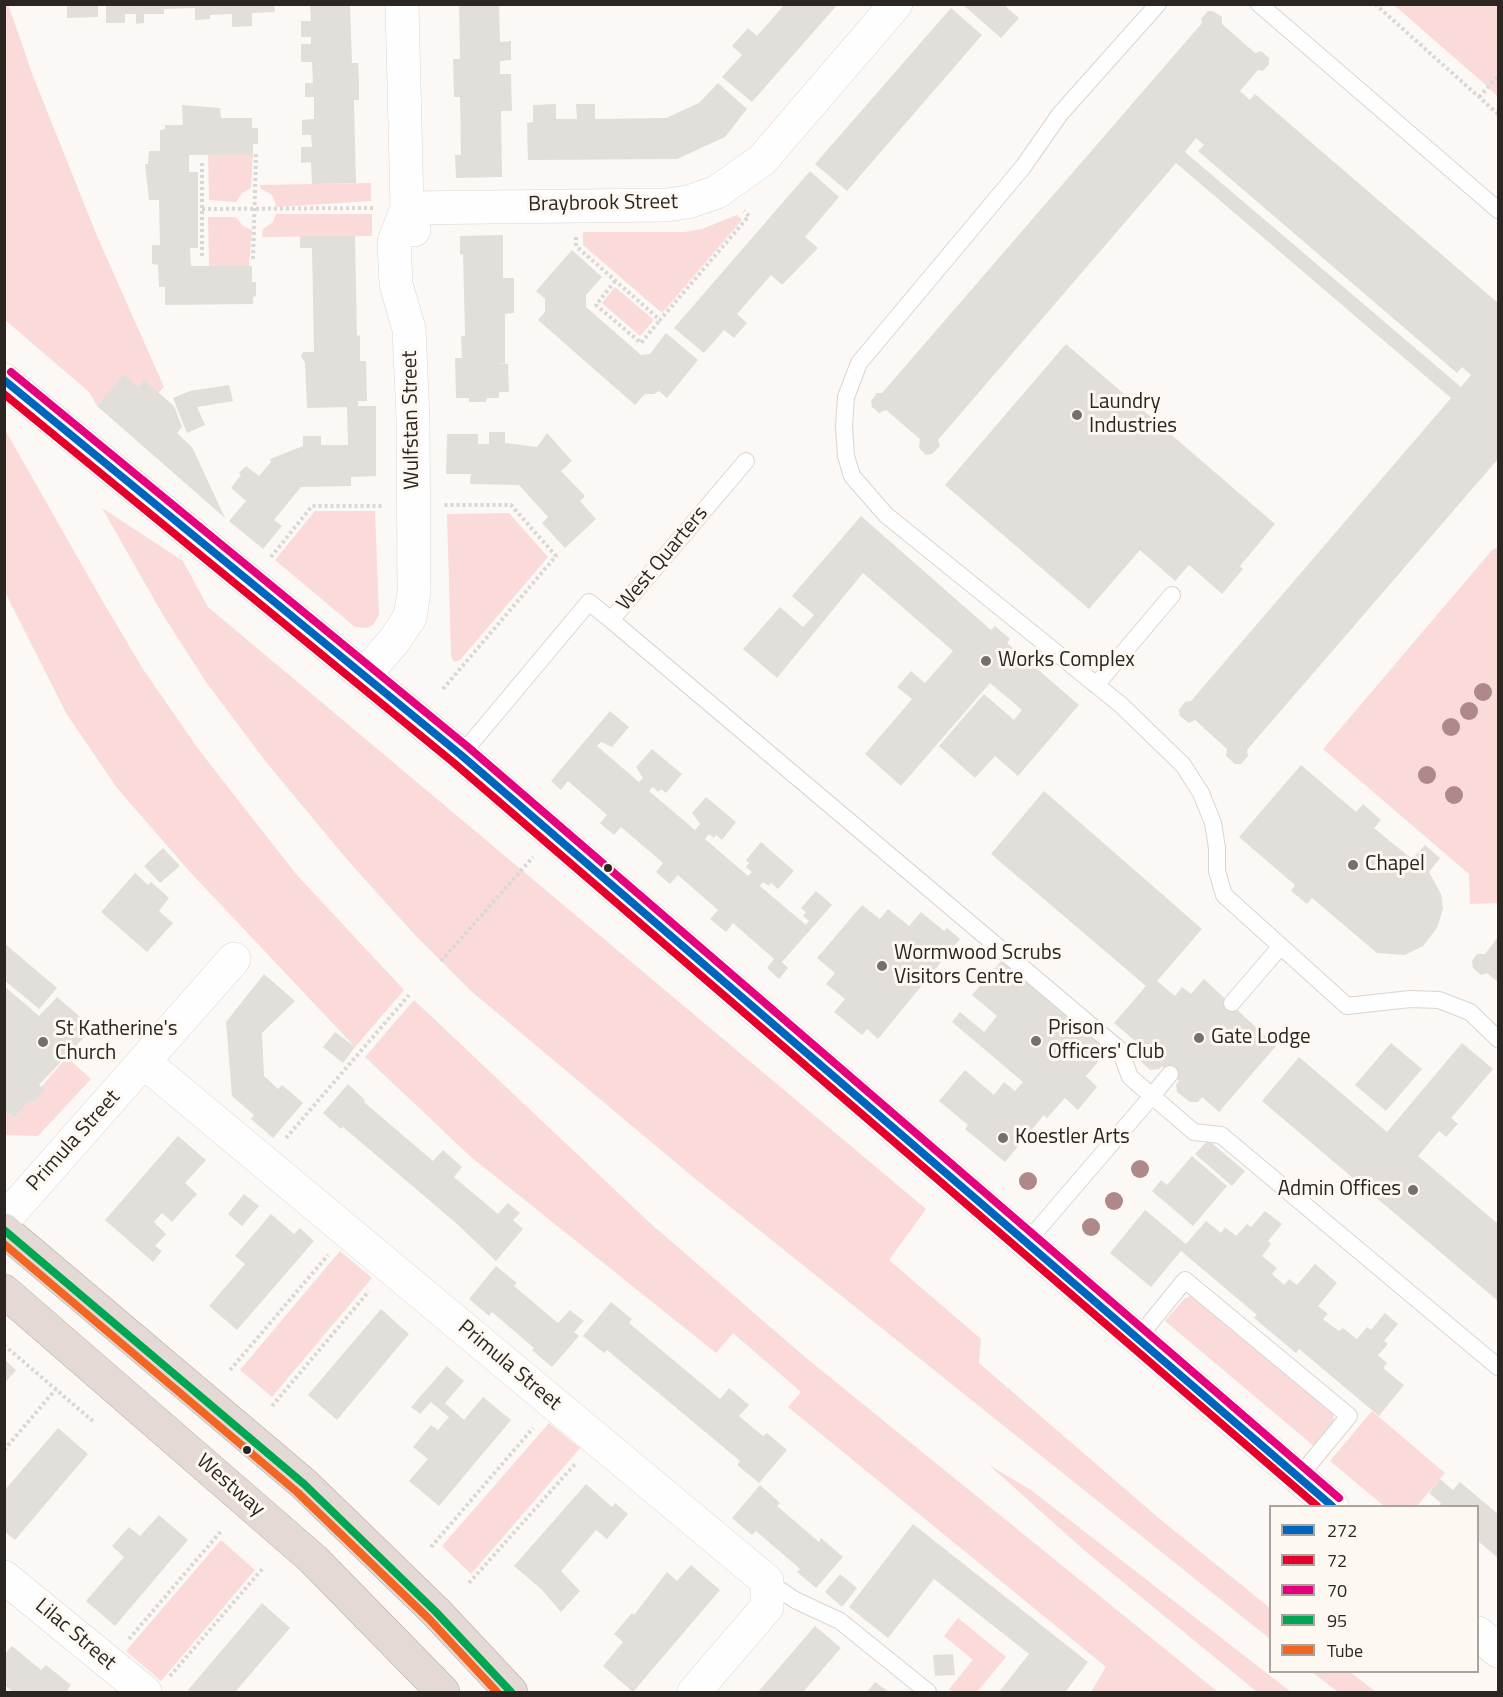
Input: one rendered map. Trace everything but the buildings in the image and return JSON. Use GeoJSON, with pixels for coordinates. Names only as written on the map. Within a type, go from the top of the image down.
{"type":"FeatureCollection","features":[{"type":"Feature","properties":{"kind":"highway"},"geometry":{"type":"LineString","coordinates":[[4,1230],[304,1484],[436,1612],[511,1692]]}},
{"type":"Feature","properties":{"kind":"highway","name":"Westway"},"geometry":{"type":"LineString","coordinates":[[4,1291],[313,1559],[443,1692]]}},
{"type":"Feature","properties":{"kind":"street","name":"Wulfstan Street"},"geometry":{"type":"LineString","coordinates":[[364,675],[394,641],[410,617],[414,592],[410,329],[396,284],[393,208],[402,4]]}},
{"type":"Feature","properties":{"kind":"street","name":"Braybrook Street"},"geometry":{"type":"LineString","coordinates":[[393,208],[666,205],[688,202],[717,192],[762,160],[896,4]]}},
{"type":"Feature","properties":{"kind":"street"},"geometry":{"type":"LineString","coordinates":[[4,380],[152,504],[461,755],[1331,1505]]}},
{"type":"Feature","properties":{"kind":"street","name":"Primula Street"},"geometry":{"type":"LineString","coordinates":[[4,1220],[234,959]]}},
{"type":"Feature","properties":{"kind":"street","name":"Primula Street"},"geometry":{"type":"LineString","coordinates":[[144,1062],[767,1581]]}},
{"type":"Feature","properties":{"kind":"street","name":"Lilac Street"},"geometry":{"type":"LineString","coordinates":[[4,1577],[108,1663],[155,1688]]}},
{"type":"Feature","properties":{"kind":"street"},"geometry":{"type":"LineString","coordinates":[[694,1692],[767,1607],[767,1581]]}},
{"type":"Feature","properties":{"kind":"street"},"geometry":{"type":"LineString","coordinates":[[1479,1634],[1498,1651]]}},
{"type":"Feature","properties":{"kind":"lane"},"geometry":{"type":"LineString","coordinates":[[1158,4],[1060,114],[1023,167],[860,363],[846,397],[846,456],[852,476],[866,495],[886,515],[1096,685],[1154,734],[1183,765],[1201,793],[1213,823],[1217,848],[1217,871],[1224,895],[1347,1006],[1410,999],[1439,1000],[1470,1012],[1498,1039]]}},
{"type":"Feature","properties":{"kind":"lane"},"geometry":{"type":"LineString","coordinates":[[1259,4],[1498,210]]}},
{"type":"Feature","properties":{"kind":"lane","name":"West Quarters"},"geometry":{"type":"LineString","coordinates":[[461,755],[589,602],[611,620],[746,461]]}},
{"type":"Feature","properties":{"kind":"lane"},"geometry":{"type":"LineString","coordinates":[[1096,685],[1172,596]]}},
{"type":"Feature","properties":{"kind":"lane"},"geometry":{"type":"LineString","coordinates":[[611,620],[1120,1050],[1130,1077],[1194,1132],[1221,1135],[1498,1367]]}},
{"type":"Feature","properties":{"kind":"lane"},"geometry":{"type":"LineString","coordinates":[[1232,1003],[1281,946]]}},
{"type":"Feature","properties":{"kind":"lane"},"geometry":{"type":"LineString","coordinates":[[1026,1243],[1170,1074]]}},
{"type":"Feature","properties":{"kind":"lane"},"geometry":{"type":"LineString","coordinates":[[1137,1339],[1185,1280],[1349,1416],[1298,1478]]}},
{"type":"Feature","properties":{"kind":"lane"},"geometry":{"type":"LineString","coordinates":[[767,1581],[795,1600],[840,1621],[928,1692]]}},
{"type":"Feature","properties":{"kind":"path"},"geometry":{"type":"LineString","coordinates":[[1375,4],[1498,114]]}},
{"type":"Feature","properties":{"kind":"path"},"geometry":{"type":"LineString","coordinates":[[1479,97],[1498,76]]}},
{"type":"Feature","properties":{"kind":"path"},"geometry":{"type":"LineString","coordinates":[[253,259],[256,154]]}},
{"type":"Feature","properties":{"kind":"path"},"geometry":{"type":"LineString","coordinates":[[202,163],[202,257]]}},
{"type":"Feature","properties":{"kind":"path"},"geometry":{"type":"LineString","coordinates":[[615,281],[596,305],[641,343],[749,216],[739,207]]}},
{"type":"Feature","properties":{"kind":"path"},"geometry":{"type":"LineString","coordinates":[[202,209],[393,208]]}},
{"type":"Feature","properties":{"kind":"path"},"geometry":{"type":"LineString","coordinates":[[576,232],[576,246],[660,320]]}},
{"type":"Feature","properties":{"kind":"path"},"geometry":{"type":"LineString","coordinates":[[441,506],[511,505],[556,556],[443,689]]}},
{"type":"Feature","properties":{"kind":"path"},"geometry":{"type":"LineString","coordinates":[[266,562],[312,506],[384,506]]}},
{"type":"Feature","properties":{"kind":"path"},"geometry":{"type":"LineString","coordinates":[[441,961],[554,834]]}},
{"type":"Feature","properties":{"kind":"path"},"geometry":{"type":"LineString","coordinates":[[265,1163],[409,995]]}},
{"type":"Feature","properties":{"kind":"path"},"geometry":{"type":"LineString","coordinates":[[230,1370],[330,1252]]}},
{"type":"Feature","properties":{"kind":"path"},"geometry":{"type":"LineString","coordinates":[[272,1406],[372,1288]]}},
{"type":"Feature","properties":{"kind":"path"},"geometry":{"type":"LineString","coordinates":[[4,1345],[94,1422]]}},
{"type":"Feature","properties":{"kind":"path"},"geometry":{"type":"LineString","coordinates":[[33,1369],[38,1363]]}},
{"type":"Feature","properties":{"kind":"path"},"geometry":{"type":"LineString","coordinates":[[4,1450],[56,1389]]}},
{"type":"Feature","properties":{"kind":"path"},"geometry":{"type":"LineString","coordinates":[[431,1546],[536,1425]]}},
{"type":"Feature","properties":{"kind":"path"},"geometry":{"type":"LineString","coordinates":[[469,1583],[579,1460]]}},
{"type":"Feature","properties":{"kind":"path"},"geometry":{"type":"LineString","coordinates":[[108,1663],[222,1530]]}},
{"type":"Feature","properties":{"kind":"path"},"geometry":{"type":"LineString","coordinates":[[155,1688],[264,1568]]}},
{"type":"Feature","properties":{"kind":"shaded area"},"geometry":{"type":"Polygon","coordinates":[[[8,4],[33,76],[97,236],[164,387],[158,393],[144,381],[139,387],[124,375],[97,406],[89,392],[5,320],[4,5],[8,4]]]}},
{"type":"Feature","properties":{"kind":"shaded area"},"geometry":{"type":"Polygon","coordinates":[[[1394,5],[1498,5],[1498,97],[1488,87],[1394,5]]]}},
{"type":"Feature","properties":{"kind":"shaded area"},"geometry":{"type":"Polygon","coordinates":[[[208,155],[253,155],[251,188],[242,193],[236,202],[209,200],[208,155]]]}},
{"type":"Feature","properties":{"kind":"shaded area"},"geometry":{"type":"Polygon","coordinates":[[[371,183],[371,201],[277,207],[272,195],[260,188],[260,185],[371,183]]]}},
{"type":"Feature","properties":{"kind":"shaded area"},"geometry":{"type":"Polygon","coordinates":[[[276,214],[372,214],[372,236],[262,237],[263,229],[273,222],[276,214]]]}},
{"type":"Feature","properties":{"kind":"shaded area"},"geometry":{"type":"Polygon","coordinates":[[[737,215],[742,220],[662,313],[583,245],[583,232],[684,232],[702,229],[737,215]]]}},
{"type":"Feature","properties":{"kind":"shaded area"},"geometry":{"type":"Polygon","coordinates":[[[208,217],[236,217],[243,226],[252,230],[249,266],[209,266],[208,217]]]}},
{"type":"Feature","properties":{"kind":"shaded area"},"geometry":{"type":"Polygon","coordinates":[[[615,287],[654,320],[640,336],[602,303],[615,287]]]}},
{"type":"Feature","properties":{"kind":"shaded area"},"geometry":{"type":"Polygon","coordinates":[[[4,428],[143,669],[199,750],[296,874],[404,990],[355,1047],[190,872],[117,788],[66,713],[5,592],[4,428]]]}},
{"type":"Feature","properties":{"kind":"shaded area"},"geometry":{"type":"Polygon","coordinates":[[[102,508],[183,561],[208,607],[926,1209],[889,1260],[981,1339],[979,1363],[1161,1520],[1269,1607],[1269,1638],[693,1177],[471,991],[416,936],[350,863],[266,762],[206,682],[163,615],[102,508]]]}},
{"type":"Feature","properties":{"kind":"shaded area"},"geometry":{"type":"Polygon","coordinates":[[[315,511],[375,511],[379,615],[373,625],[367,628],[355,627],[275,560],[315,511]]]}},
{"type":"Feature","properties":{"kind":"shaded area"},"geometry":{"type":"Polygon","coordinates":[[[509,513],[548,557],[460,660],[454,662],[451,656],[447,514],[509,513]]]}},
{"type":"Feature","properties":{"kind":"shaded area"},"geometry":{"type":"Polygon","coordinates":[[[1498,548],[1498,903],[1470,904],[1469,874],[1323,749],[1493,549],[1498,548]]]}},
{"type":"Feature","properties":{"kind":"shaded area"},"geometry":{"type":"Polygon","coordinates":[[[414,1000],[650,1223],[805,1357],[1218,1692],[1091,1692],[1106,1667],[788,1407],[801,1392],[733,1333],[716,1353],[471,1157],[365,1057],[414,1000]]]}},
{"type":"Feature","properties":{"kind":"shaded area"},"geometry":{"type":"Polygon","coordinates":[[[67,1057],[91,1079],[38,1136],[5,1135],[4,1110],[14,1118],[30,1100],[33,1103],[44,1090],[41,1087],[67,1057]]]}},
{"type":"Feature","properties":{"kind":"shaded area"},"geometry":{"type":"Polygon","coordinates":[[[340,1251],[372,1278],[272,1397],[240,1370],[340,1251]]]}},
{"type":"Feature","properties":{"kind":"shaded area"},"geometry":{"type":"Polygon","coordinates":[[[1196,1297],[1333,1411],[1334,1424],[1315,1447],[1165,1321],[1185,1298],[1196,1297]]]}},
{"type":"Feature","properties":{"kind":"shaded area"},"geometry":{"type":"Polygon","coordinates":[[[1372,1411],[1445,1473],[1418,1505],[1383,1505],[1330,1461],[1372,1411]]]}},
{"type":"Feature","properties":{"kind":"shaded area"},"geometry":{"type":"Polygon","coordinates":[[[549,1423],[580,1448],[471,1574],[442,1546],[549,1423]]]}},
{"type":"Feature","properties":{"kind":"shaded area"},"geometry":{"type":"Polygon","coordinates":[[[989,1465],[1031,1490],[1291,1692],[1257,1692],[1085,1551],[989,1465]]]}},
{"type":"Feature","properties":{"kind":"shaded area"},"geometry":{"type":"Polygon","coordinates":[[[221,1540],[255,1570],[161,1681],[126,1651],[221,1540]]]}},
{"type":"Feature","properties":{"kind":"shaded area"},"geometry":{"type":"Polygon","coordinates":[[[958,1618],[1006,1657],[977,1692],[953,1692],[949,1689],[973,1660],[944,1636],[958,1618]]]}},
{"type":"Feature","properties":{"kind":"shaded area"},"geometry":{"type":"Polygon","coordinates":[[[1313,1673],[1351,1673],[1376,1692],[1338,1692],[1313,1673]]]}},
{"type":"Feature","properties":{"kind":"transit line","name":"70"},"geometry":{"type":"LineString","coordinates":[[11,372],[468,747],[1339,1498]]}},
{"type":"Feature","properties":{"kind":"transit line","name":"272"},"geometry":{"type":"LineString","coordinates":[[4,380],[461,755],[1331,1505]]}},
{"type":"Feature","properties":{"kind":"transit line","name":"72"},"geometry":{"type":"LineString","coordinates":[[4,394],[454,763],[1316,1505]]}},
{"type":"Feature","properties":{"kind":"transit line","name":"95"},"geometry":{"type":"LineString","coordinates":[[4,1230],[304,1484],[436,1612],[511,1692]]}},
{"type":"Feature","properties":{"kind":"transit line","name":"Tube"},"geometry":{"type":"LineString","coordinates":[[4,1244],[297,1492],[429,1619],[497,1692]]}},
{"type":"Feature","properties":{"kind":"place","name":"Laundry Industries"},"geometry":{"type":"Point","coordinates":[1077,415]}},
{"type":"Feature","properties":{"kind":"place","name":"Works Complex"},"geometry":{"type":"Point","coordinates":[986,661]}},
{"type":"Feature","properties":{"kind":"place","name":"Chapel"},"geometry":{"type":"Point","coordinates":[1353,865]}},
{"type":"Feature","properties":{"kind":"place","name":"Wormwood Scrubs Visitors Centre"},"geometry":{"type":"Point","coordinates":[882,966]}},
{"type":"Feature","properties":{"kind":"place","name":"Gate Lodge"},"geometry":{"type":"Point","coordinates":[1199,1038]}},
{"type":"Feature","properties":{"kind":"place","name":"Prison Officers' Club"},"geometry":{"type":"Point","coordinates":[1036,1041]}},
{"type":"Feature","properties":{"kind":"place","name":"St Katherine's Church"},"geometry":{"type":"Point","coordinates":[43,1042]}},
{"type":"Feature","properties":{"kind":"place","name":"Koestler Arts"},"geometry":{"type":"Point","coordinates":[1003,1138]}},
{"type":"Feature","properties":{"kind":"place","name":"Admin Offices"},"geometry":{"type":"Point","coordinates":[1413,1190]}}]}
